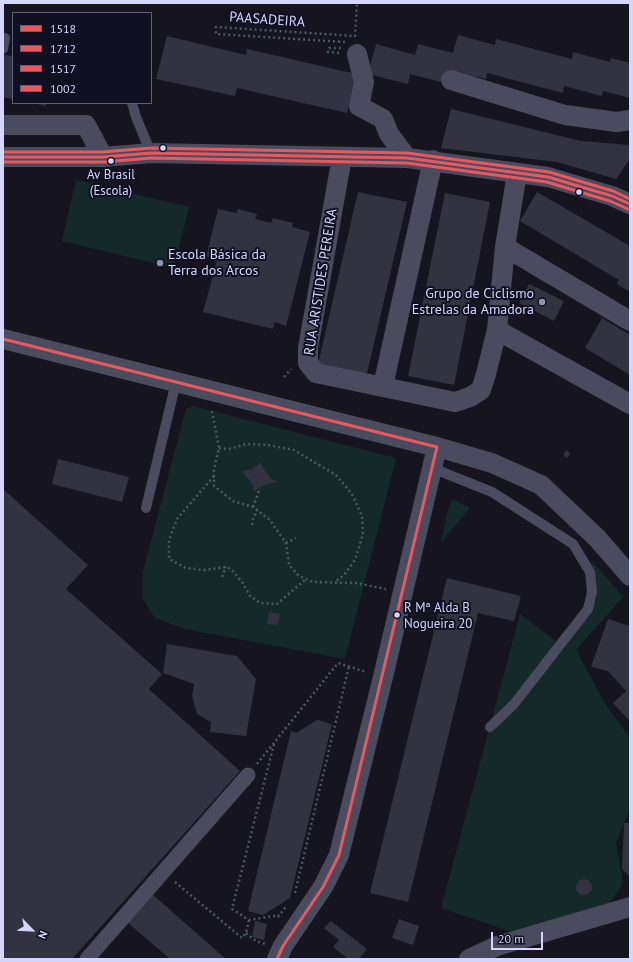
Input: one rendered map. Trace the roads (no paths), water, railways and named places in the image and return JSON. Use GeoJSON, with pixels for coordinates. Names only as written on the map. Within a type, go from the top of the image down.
{"type":"FeatureCollection","features":[{"type":"Feature","properties":{"kind":"street"},"geometry":{"type":"LineString","coordinates":[[354,48],[364,82],[359,106],[383,119],[389,134],[407,158]]}},
{"type":"Feature","properties":{"kind":"street"},"geometry":{"type":"LineString","coordinates":[[451,80],[565,115],[617,122],[630,120]]}},
{"type":"Feature","properties":{"kind":"street"},"geometry":{"type":"LineString","coordinates":[[3,125],[86,125],[103,157]]}},
{"type":"Feature","properties":{"kind":"street"},"geometry":{"type":"LineString","coordinates":[[4,160],[103,157],[151,153],[407,158],[433,160],[548,177],[612,196],[630,204]]}},
{"type":"Feature","properties":{"kind":"street","name":"RUA ARISTIDES PEREIRA"},"geometry":{"type":"LineString","coordinates":[[342,157],[308,348],[308,363],[316,373],[455,402],[470,397],[481,390],[497,330],[505,247],[517,173]]}},
{"type":"Feature","properties":{"kind":"street"},"geometry":{"type":"LineString","coordinates":[[383,386],[433,160]]}},
{"type":"Feature","properties":{"kind":"street"},"geometry":{"type":"LineString","coordinates":[[505,247],[630,322]]}},
{"type":"Feature","properties":{"kind":"street"},"geometry":{"type":"LineString","coordinates":[[497,330],[630,404]]}},
{"type":"Feature","properties":{"kind":"street"},"geometry":{"type":"LineString","coordinates":[[3,339],[437,447],[492,463],[541,485],[597,538],[630,576]]}},
{"type":"Feature","properties":{"kind":"street"},"geometry":{"type":"LineString","coordinates":[[269,951],[283,946],[323,887],[339,855],[384,677],[437,447]]}},
{"type":"Feature","properties":{"kind":"street"},"geometry":{"type":"LineString","coordinates":[[87,959],[248,775]]}},
{"type":"Feature","properties":{"kind":"street"},"geometry":{"type":"LineString","coordinates":[[469,959],[497,946],[630,907]]}},
{"type":"Feature","properties":{"kind":"lane"},"geometry":{"type":"LineString","coordinates":[[3,49],[7,38]]}},
{"type":"Feature","properties":{"kind":"lane"},"geometry":{"type":"LineString","coordinates":[[132,104],[151,153]]}},
{"type":"Feature","properties":{"kind":"lane"},"geometry":{"type":"LineString","coordinates":[[146,508],[176,382]]}},
{"type":"Feature","properties":{"kind":"lane"},"geometry":{"type":"LineString","coordinates":[[432,468],[492,492],[573,544],[590,572],[592,592],[588,609],[514,704],[490,727]]}},
{"type":"Feature","properties":{"kind":"place","name":"Av Brasil (Escola)"},"geometry":{"type":"Point","coordinates":[111,161]}},
{"type":"Feature","properties":{"kind":"place","name":"Escola Básica da Terra dos Arcos"},"geometry":{"type":"Point","coordinates":[160,263]}},
{"type":"Feature","properties":{"kind":"place","name":"Grupo de Ciclismo Estrelas da Amadora"},"geometry":{"type":"Point","coordinates":[542,302]}},
{"type":"Feature","properties":{"kind":"place","name":"R Mª Alda B Nogueira 20"},"geometry":{"type":"Point","coordinates":[397,615]}}]}
